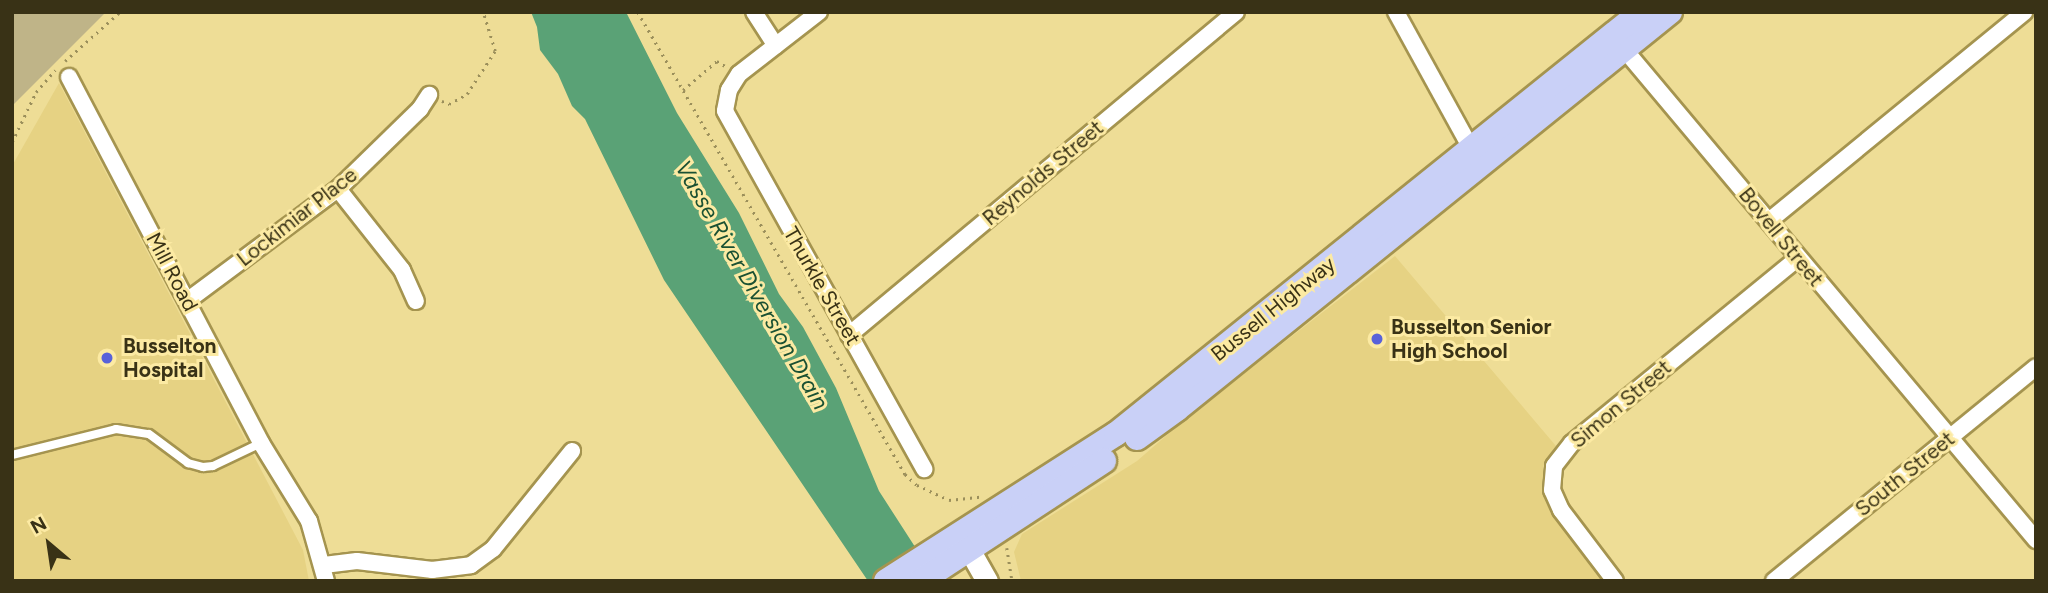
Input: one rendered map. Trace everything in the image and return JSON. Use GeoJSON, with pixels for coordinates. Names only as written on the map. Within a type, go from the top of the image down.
{"type":"FeatureCollection","features":[{"type":"Feature","properties":{"kind":"main road","name":"Bussell Highway"},"geometry":{"type":"LineString","coordinates":[[1618,42],[1641,12]]}},
{"type":"Feature","properties":{"kind":"main road","name":"Bussell Highway"},"geometry":{"type":"LineString","coordinates":[[886,581],[929,568],[965,541],[1104,461],[1177,409],[1618,42],[1670,12]]}},
{"type":"Feature","properties":{"kind":"street"},"geometry":{"type":"LineString","coordinates":[[754,12],[776,46]]}},
{"type":"Feature","properties":{"kind":"street"},"geometry":{"type":"LineString","coordinates":[[739,74],[819,12]]}},
{"type":"Feature","properties":{"kind":"street","name":"Reynolds Street"},"geometry":{"type":"LineString","coordinates":[[849,335],[1236,12]]}},
{"type":"Feature","properties":{"kind":"street"},"geometry":{"type":"LineString","coordinates":[[1396,12],[1476,158]]}},
{"type":"Feature","properties":{"kind":"street"},"geometry":{"type":"LineString","coordinates":[[1769,221],[2024,12]]}},
{"type":"Feature","properties":{"kind":"street","name":"Bovell Street"},"geometry":{"type":"LineString","coordinates":[[1618,42],[1769,221],[1797,259],[2036,540]]}},
{"type":"Feature","properties":{"kind":"street","name":"Thurkle Street"},"geometry":{"type":"LineString","coordinates":[[739,74],[724,103],[733,131],[924,468]]}},
{"type":"Feature","properties":{"kind":"street","name":"Mill Road"},"geometry":{"type":"LineString","coordinates":[[69,78],[261,443],[309,521],[325,573]]}},
{"type":"Feature","properties":{"kind":"street","name":"Lockimiar Place"},"geometry":{"type":"LineString","coordinates":[[187,301],[338,189],[421,109],[429,95]]}},
{"type":"Feature","properties":{"kind":"street"},"geometry":{"type":"LineString","coordinates":[[338,189],[401,270],[416,301]]}},
{"type":"Feature","properties":{"kind":"street","name":"Simon Street"},"geometry":{"type":"LineString","coordinates":[[1615,581],[1561,510],[1552,490],[1554,466],[1572,443],[1797,259]]}},
{"type":"Feature","properties":{"kind":"street","name":"South Street"},"geometry":{"type":"LineString","coordinates":[[1774,581],[2036,367]]}},
{"type":"Feature","properties":{"kind":"street"},"geometry":{"type":"LineString","coordinates":[[325,573],[357,561],[432,570],[471,565],[493,549],[572,451]]}},
{"type":"Feature","properties":{"kind":"street"},"geometry":{"type":"LineString","coordinates":[[965,541],[987,581]]}},
{"type":"Feature","properties":{"kind":"lane"},"geometry":{"type":"LineString","coordinates":[[12,455],[116,429],[149,434],[188,463],[203,467],[213,466],[261,443]]}},
{"type":"Feature","properties":{"kind":"path"},"geometry":{"type":"LineString","coordinates":[[429,95],[449,104],[467,94],[495,51],[483,12]]}},
{"type":"Feature","properties":{"kind":"path"},"geometry":{"type":"LineString","coordinates":[[683,90],[717,61],[739,74]]}},
{"type":"Feature","properties":{"kind":"shaded area"},"geometry":{"type":"Polygon","coordinates":[[[12,12],[106,12],[12,106],[12,12]]]}},
{"type":"Feature","properties":{"kind":"shaded area","name":"Busselton Hospital"},"geometry":{"type":"Polygon","coordinates":[[[59,83],[303,550],[309,581],[12,581],[12,166],[59,83]]]}},
{"type":"Feature","properties":{"kind":"shaded area","name":"Busselton Senior High School"},"geometry":{"type":"Polygon","coordinates":[[[1395,256],[1556,446],[1543,466],[1544,486],[1558,521],[1603,581],[1021,581],[1014,552],[1022,534],[1137,461],[1183,421],[1395,256]]]}},
{"type":"Feature","properties":{"kind":"water","name":"Vasse River Diversion Drain"},"geometry":{"type":"Polygon","coordinates":[[[531,12],[626,12],[677,113],[739,213],[779,294],[803,327],[836,388],[879,491],[937,581],[868,581],[664,280],[585,119],[572,106],[558,74],[540,50],[537,27],[531,12]]]}},
{"type":"Feature","properties":{"kind":"place","name":"Busselton Senior High School"},"geometry":{"type":"Point","coordinates":[1377,339]}},
{"type":"Feature","properties":{"kind":"place","name":"Busselton Hospital"},"geometry":{"type":"Point","coordinates":[107,358]}}]}
